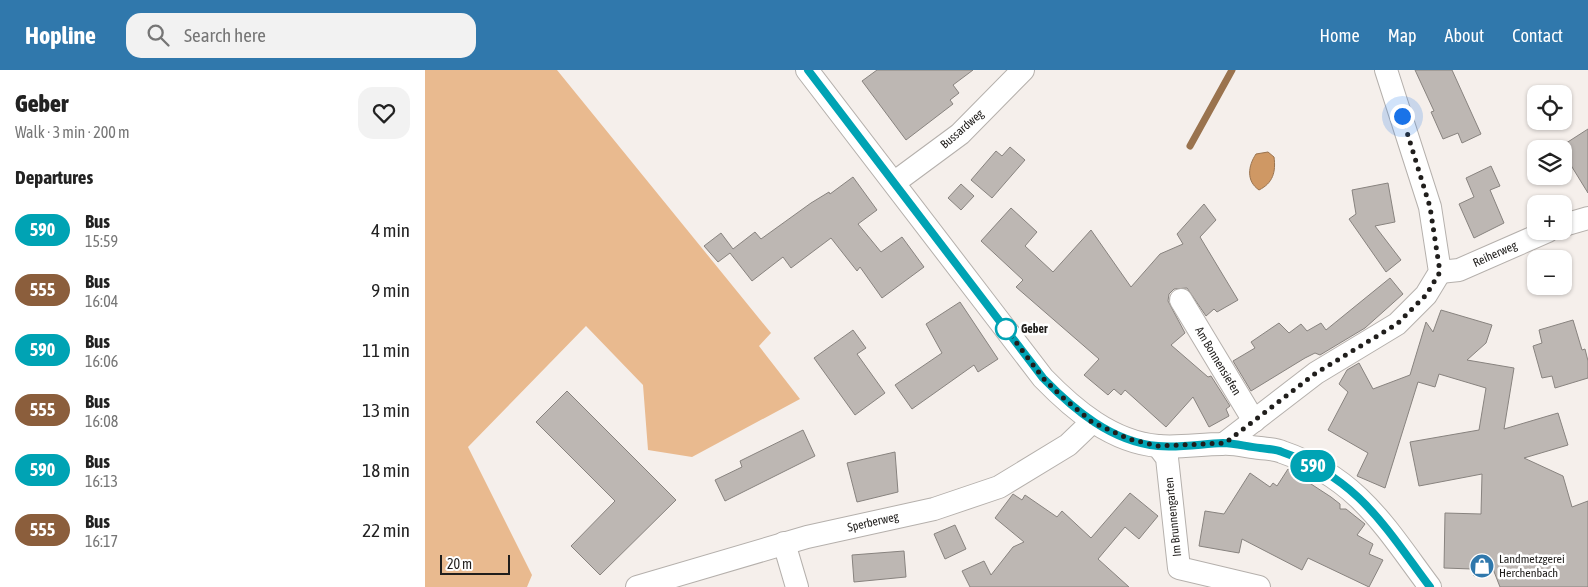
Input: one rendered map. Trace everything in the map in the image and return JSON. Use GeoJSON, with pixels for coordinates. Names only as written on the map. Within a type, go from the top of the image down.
{"type":"FeatureCollection","features":[{"type":"Feature","properties":{"kind":"street"},"geometry":{"type":"LineString","coordinates":[[807,70],[895,182],[1043,378],[1092,422],[1129,439],[1158,446],[1225,443],[1281,451],[1312,465],[1349,487],[1375,512],[1430,587]]}},
{"type":"Feature","properties":{"kind":"street","name":"Bussardweg"},"geometry":{"type":"LineString","coordinates":[[895,182],[960,134],[1023,70]]}},
{"type":"Feature","properties":{"kind":"street"},"geometry":{"type":"LineString","coordinates":[[1225,443],[1316,373],[1397,324],[1426,295],[1440,272],[1430,207],[1386,70]]}},
{"type":"Feature","properties":{"kind":"street"},"geometry":{"type":"LineString","coordinates":[[1572,223],[1588,218]]}},
{"type":"Feature","properties":{"kind":"street","name":"Reiherweg"},"geometry":{"type":"LineString","coordinates":[[1440,272],[1459,270],[1528,240]]}},
{"type":"Feature","properties":{"kind":"street","name":"Am Bonnensiefen"},"geometry":{"type":"LineString","coordinates":[[1181,300],[1254,421]]}},
{"type":"Feature","properties":{"kind":"street","name":"Sperberweg"},"geometry":{"type":"LineString","coordinates":[[637,587],[785,543],[934,509],[999,488],[1068,445],[1092,422]]}},
{"type":"Feature","properties":{"kind":"street","name":"Im Brunnengarten"},"geometry":{"type":"LineString","coordinates":[[1158,446],[1167,458],[1179,568],[1259,587]]}},
{"type":"Feature","properties":{"kind":"street"},"geometry":{"type":"LineString","coordinates":[[785,543],[797,587]]}},
{"type":"Feature","properties":{"kind":"shaded area"},"geometry":{"type":"Polygon","coordinates":[[[425,70],[557,70],[771,333],[759,346],[800,399],[692,457],[648,450],[643,385],[586,326],[468,447],[532,575],[527,587],[425,587],[425,70]]]}},
{"type":"Feature","properties":{"kind":"shaded area"},"geometry":{"type":"Polygon","coordinates":[[[1268,152],[1274,157],[1274,172],[1268,184],[1259,190],[1250,178],[1251,163],[1256,154],[1268,152]]]}},
{"type":"Feature","properties":{"kind":"building"},"geometry":{"type":"Polygon","coordinates":[[[877,70],[973,70],[953,85],[959,93],[950,100],[953,104],[906,140],[862,81],[877,70]]]}},
{"type":"Feature","properties":{"kind":"building"},"geometry":{"type":"Polygon","coordinates":[[[1415,70],[1452,70],[1481,134],[1462,143],[1458,133],[1443,139],[1431,112],[1434,111],[1415,70]]]}},
{"type":"Feature","properties":{"kind":"building"},"geometry":{"type":"Polygon","coordinates":[[[1588,129],[1588,193],[1572,167],[1571,140],[1588,129]]]}},
{"type":"Feature","properties":{"kind":"building"},"geometry":{"type":"Polygon","coordinates":[[[1010,147],[1025,160],[992,198],[971,180],[996,151],[1002,156],[1010,147]]]}},
{"type":"Feature","properties":{"kind":"building"},"geometry":{"type":"Polygon","coordinates":[[[1491,166],[1500,186],[1490,190],[1504,223],[1474,238],[1459,204],[1474,197],[1466,178],[1491,166]]]}},
{"type":"Feature","properties":{"kind":"building"},"geometry":{"type":"Polygon","coordinates":[[[853,177],[877,210],[858,224],[881,252],[902,237],[924,267],[882,298],[860,267],[857,271],[831,238],[791,268],[783,257],[752,281],[730,253],[718,262],[704,246],[721,233],[733,249],[755,232],[761,239],[811,203],[829,192],[830,194],[853,177]]]}},
{"type":"Feature","properties":{"kind":"building"},"geometry":{"type":"Polygon","coordinates":[[[1388,183],[1395,222],[1375,226],[1401,260],[1386,272],[1349,219],[1356,214],[1352,190],[1388,183]]]}},
{"type":"Feature","properties":{"kind":"building"},"geometry":{"type":"Polygon","coordinates":[[[961,184],[974,196],[961,210],[948,198],[961,184]]]}},
{"type":"Feature","properties":{"kind":"building"},"geometry":{"type":"Polygon","coordinates":[[[1204,204],[1216,220],[1200,237],[1238,300],[1217,312],[1214,309],[1206,316],[1187,288],[1174,289],[1169,294],[1168,301],[1185,333],[1171,345],[1208,377],[1211,376],[1230,406],[1226,409],[1229,416],[1209,427],[1193,397],[1166,427],[1125,390],[1121,395],[1114,389],[1108,395],[1084,375],[1099,359],[1016,287],[1023,280],[981,241],[1011,208],[1037,232],[1025,246],[1053,272],[1091,230],[1131,287],[1160,254],[1183,244],[1177,234],[1204,204]]]}},
{"type":"Feature","properties":{"kind":"building"},"geometry":{"type":"Polygon","coordinates":[[[1390,278],[1403,294],[1365,328],[1320,355],[1315,353],[1305,358],[1251,391],[1233,361],[1255,348],[1251,342],[1279,323],[1289,333],[1301,324],[1307,331],[1321,323],[1326,330],[1390,278]]]}},
{"type":"Feature","properties":{"kind":"building"},"geometry":{"type":"Polygon","coordinates":[[[960,302],[998,359],[978,372],[974,365],[912,409],[895,385],[942,353],[926,324],[960,302]]]}},
{"type":"Feature","properties":{"kind":"building"},"geometry":{"type":"Polygon","coordinates":[[[1441,310],[1492,325],[1486,343],[1467,360],[1514,368],[1504,429],[1558,413],[1568,445],[1524,458],[1563,476],[1572,507],[1588,501],[1588,587],[1500,587],[1493,569],[1474,576],[1472,569],[1444,568],[1445,513],[1481,514],[1482,474],[1419,486],[1410,442],[1479,430],[1486,388],[1439,374],[1435,387],[1418,382],[1385,488],[1357,476],[1368,453],[1328,430],[1348,392],[1339,384],[1347,370],[1359,363],[1373,389],[1410,375],[1426,322],[1433,332],[1441,310]]]}},
{"type":"Feature","properties":{"kind":"building"},"geometry":{"type":"Polygon","coordinates":[[[1573,320],[1582,350],[1585,349],[1588,361],[1588,378],[1555,388],[1552,376],[1542,378],[1533,346],[1542,343],[1539,330],[1573,320]]]}},
{"type":"Feature","properties":{"kind":"building"},"geometry":{"type":"Polygon","coordinates":[[[853,330],[866,348],[857,354],[885,393],[855,415],[814,358],[853,330]]]}},
{"type":"Feature","properties":{"kind":"building"},"geometry":{"type":"Polygon","coordinates":[[[567,391],[676,500],[600,575],[571,546],[615,501],[536,422],[567,391]]]}},
{"type":"Feature","properties":{"kind":"building"},"geometry":{"type":"Polygon","coordinates":[[[803,430],[815,456],[725,501],[715,480],[742,467],[740,461],[803,430]]]}},
{"type":"Feature","properties":{"kind":"building"},"geometry":{"type":"Polygon","coordinates":[[[895,452],[898,492],[857,502],[847,463],[895,452]]]}},
{"type":"Feature","properties":{"kind":"building"},"geometry":{"type":"Polygon","coordinates":[[[1288,469],[1331,497],[1340,504],[1340,509],[1346,509],[1365,524],[1357,535],[1373,544],[1369,554],[1383,560],[1369,587],[1308,558],[1302,570],[1242,539],[1239,553],[1199,546],[1205,511],[1224,514],[1250,473],[1270,487],[1273,483],[1277,486],[1288,469]]]}},
{"type":"Feature","properties":{"kind":"building"},"geometry":{"type":"Polygon","coordinates":[[[1130,493],[1158,516],[1139,539],[1125,527],[1098,559],[1129,587],[970,587],[962,571],[984,561],[991,575],[1013,547],[1024,542],[995,518],[1013,494],[1022,500],[1025,495],[1057,517],[1062,511],[1091,538],[1130,493]]]}},
{"type":"Feature","properties":{"kind":"building"},"geometry":{"type":"Polygon","coordinates":[[[955,525],[966,549],[945,559],[934,534],[955,525]]]}},
{"type":"Feature","properties":{"kind":"building"},"geometry":{"type":"Polygon","coordinates":[[[904,551],[906,577],[854,582],[852,555],[904,551]]]}},
{"type":"Feature","properties":{"kind":"waterway"},"geometry":{"type":"LineString","coordinates":[[1190,146],[1232,70]]}},
{"type":"Feature","properties":{"kind":"bus line","name":"590"},"geometry":{"type":"LineString","coordinates":[[808,70],[1043,378],[1092,422],[1129,439],[1158,446],[1225,443],[1281,451],[1312,465],[1349,487],[1375,512],[1430,587]]}},
{"type":"Feature","properties":{"kind":"place","name":"Geber"},"geometry":{"type":"Point","coordinates":[1006,329]}},
{"type":"Feature","properties":{"kind":"place","name":"Landmetzgerei Herchenbach"},"geometry":{"type":"Point","coordinates":[1482,566]}},
{"type":"Feature","properties":{"kind":"route"},"geometry":{"type":"LineString","coordinates":[[1006,329],[1043,378],[1092,422],[1129,439],[1158,446],[1225,443],[1316,373],[1397,324],[1426,295],[1440,272],[1435,227],[1402,116]]}}]}
